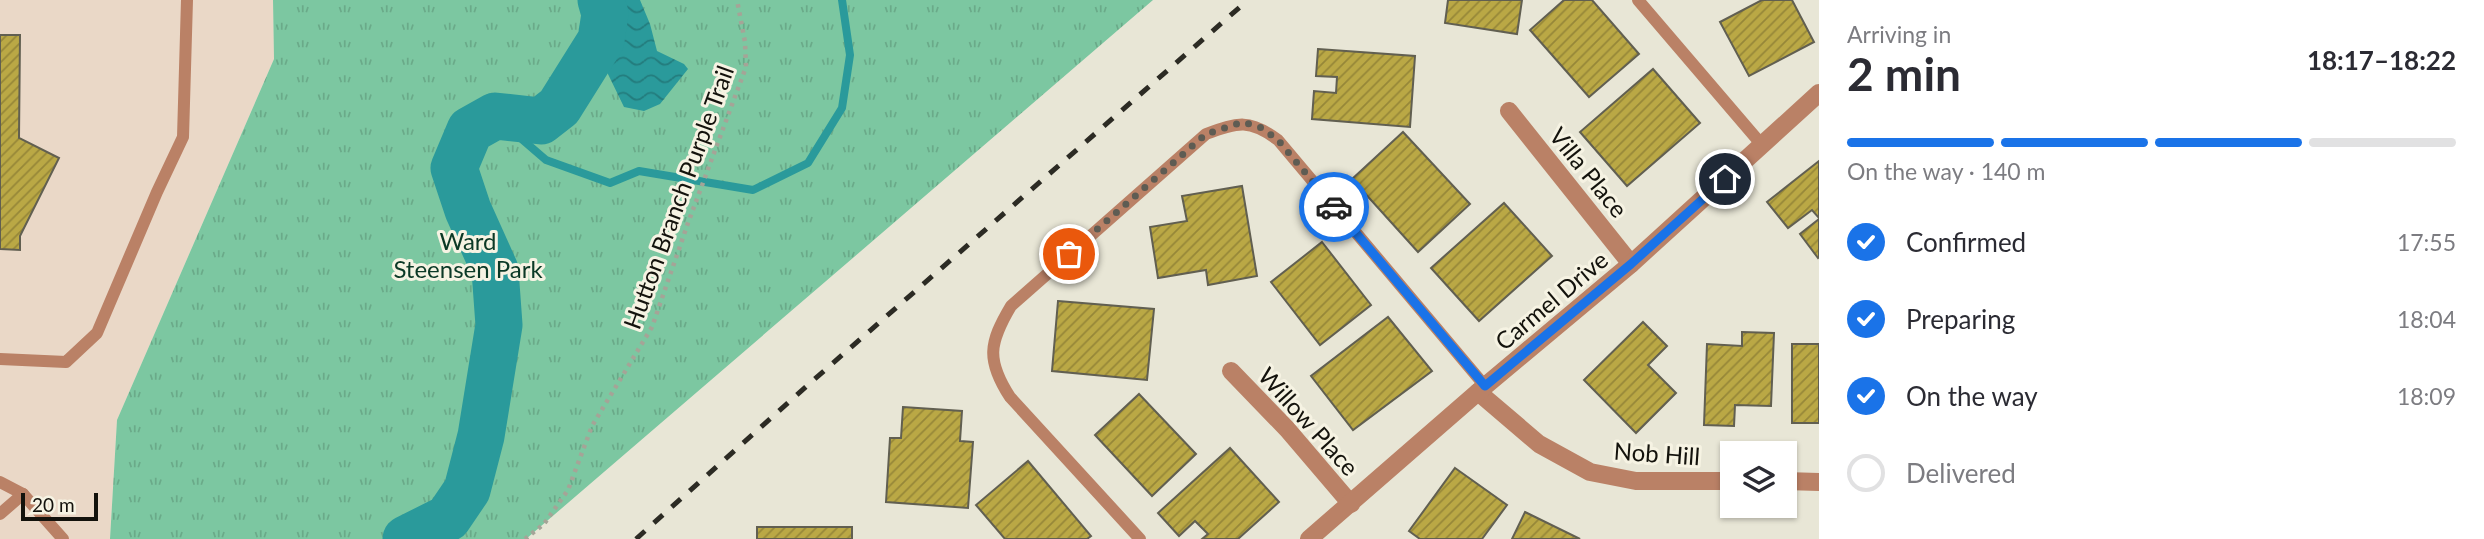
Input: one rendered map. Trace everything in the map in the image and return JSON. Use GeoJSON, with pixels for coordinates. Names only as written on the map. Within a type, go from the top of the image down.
{"type":"FeatureCollection","features":[{"type":"Feature","properties":{"kind":"street","name":"Carmel Drive"},"geometry":{"type":"LineString","coordinates":[[1310,539],[1631,264],[1819,93]]}},
{"type":"Feature","properties":{"kind":"street","name":"Villa Place"},"geometry":{"type":"LineString","coordinates":[[1509,111],[1631,264]]}},
{"type":"Feature","properties":{"kind":"street","name":"Willow Place"},"geometry":{"type":"LineString","coordinates":[[1231,371],[1287,429],[1351,504]]}},
{"type":"Feature","properties":{"kind":"street","name":"Nob Hill"},"geometry":{"type":"LineString","coordinates":[[1482,389],[1539,444],[1590,472],[1636,481],[1720,481]]}},
{"type":"Feature","properties":{"kind":"street"},"geometry":{"type":"LineString","coordinates":[[1797,481],[1819,481]]}},
{"type":"Feature","properties":{"kind":"lane"},"geometry":{"type":"LineString","coordinates":[[0,359],[66,362],[97,333],[183,137],[187,0]]}},
{"type":"Feature","properties":{"kind":"lane"},"geometry":{"type":"LineString","coordinates":[[1637,0],[1762,145]]}},
{"type":"Feature","properties":{"kind":"lane"},"geometry":{"type":"LineString","coordinates":[[1140,539],[1010,397],[996,375],[993,352],[999,326],[1011,306],[1206,134],[1243,122],[1262,128],[1278,140],[1482,389]]}},
{"type":"Feature","properties":{"kind":"lane"},"geometry":{"type":"LineString","coordinates":[[0,482],[23,494],[63,539]]}},
{"type":"Feature","properties":{"kind":"lane"},"geometry":{"type":"LineString","coordinates":[[0,514],[23,494]]}},
{"type":"Feature","properties":{"kind":"path","name":"Hutton Branch Purple Trail"},"geometry":{"type":"LineString","coordinates":[[524,539],[544,524],[568,489],[592,426],[652,327],[746,67],[745,42],[737,0]]}},
{"type":"Feature","properties":{"kind":"shaded area"},"geometry":{"type":"Polygon","coordinates":[[[0,0],[273,0],[274,59],[117,420],[110,539],[0,539],[0,0]]]}},
{"type":"Feature","properties":{"kind":"green space","name":"Ward Steensen Park"},"geometry":{"type":"Polygon","coordinates":[[[273,0],[1153,0],[526,539],[110,539],[117,420],[274,59],[273,0]]]}},
{"type":"Feature","properties":{"kind":"water"},"geometry":{"type":"Polygon","coordinates":[[[592,0],[640,0],[657,51],[684,64],[688,69],[660,104],[644,111],[624,107],[606,70],[593,75],[580,94],[564,88],[564,79],[596,29],[592,0]]]}},
{"type":"Feature","properties":{"kind":"building"},"geometry":{"type":"Polygon","coordinates":[[[1448,0],[1522,0],[1517,34],[1445,23],[1448,0]]]}},
{"type":"Feature","properties":{"kind":"building"},"geometry":{"type":"Polygon","coordinates":[[[1564,0],[1592,0],[1639,54],[1589,97],[1530,30],[1564,0]]]}},
{"type":"Feature","properties":{"kind":"building"},"geometry":{"type":"Polygon","coordinates":[[[1762,0],[1792,0],[1814,42],[1749,76],[1720,22],[1762,0]]]}},
{"type":"Feature","properties":{"kind":"building"},"geometry":{"type":"Polygon","coordinates":[[[0,35],[20,35],[19,138],[59,158],[20,236],[20,250],[0,249],[0,35]]]}},
{"type":"Feature","properties":{"kind":"building"},"geometry":{"type":"Polygon","coordinates":[[[1318,49],[1415,56],[1410,127],[1312,119],[1314,91],[1336,93],[1337,77],[1316,76],[1318,49]]]}},
{"type":"Feature","properties":{"kind":"building"},"geometry":{"type":"Polygon","coordinates":[[[1653,69],[1700,123],[1627,186],[1580,132],[1653,69]]]}},
{"type":"Feature","properties":{"kind":"building"},"geometry":{"type":"Polygon","coordinates":[[[1403,132],[1470,204],[1418,252],[1352,179],[1403,132]]]}},
{"type":"Feature","properties":{"kind":"building"},"geometry":{"type":"Polygon","coordinates":[[[1819,161],[1819,218],[1812,210],[1788,228],[1767,202],[1819,161]]]}},
{"type":"Feature","properties":{"kind":"building"},"geometry":{"type":"Polygon","coordinates":[[[1242,186],[1257,276],[1208,285],[1206,270],[1158,278],[1150,227],[1187,221],[1182,196],[1242,186]]]}},
{"type":"Feature","properties":{"kind":"building"},"geometry":{"type":"Polygon","coordinates":[[[1504,203],[1552,256],[1479,321],[1431,268],[1504,203]]]}},
{"type":"Feature","properties":{"kind":"building"},"geometry":{"type":"Polygon","coordinates":[[[1819,219],[1819,257],[1818,258],[1800,234],[1819,219]]]}},
{"type":"Feature","properties":{"kind":"building"},"geometry":{"type":"Polygon","coordinates":[[[1322,242],[1371,305],[1320,345],[1271,282],[1322,242]]]}},
{"type":"Feature","properties":{"kind":"building"},"geometry":{"type":"Polygon","coordinates":[[[1058,301],[1154,309],[1147,380],[1052,371],[1058,301]]]}},
{"type":"Feature","properties":{"kind":"building"},"geometry":{"type":"Polygon","coordinates":[[[1388,317],[1432,371],[1353,430],[1311,376],[1388,317]]]}},
{"type":"Feature","properties":{"kind":"building"},"geometry":{"type":"Polygon","coordinates":[[[1643,322],[1667,346],[1648,365],[1676,393],[1636,433],[1584,380],[1643,322]]]}},
{"type":"Feature","properties":{"kind":"building"},"geometry":{"type":"Polygon","coordinates":[[[1742,332],[1774,333],[1771,406],[1735,405],[1734,426],[1704,425],[1707,344],[1742,346],[1742,332]]]}},
{"type":"Feature","properties":{"kind":"building"},"geometry":{"type":"Polygon","coordinates":[[[1792,344],[1819,344],[1819,423],[1792,423],[1792,344]]]}},
{"type":"Feature","properties":{"kind":"building"},"geometry":{"type":"Polygon","coordinates":[[[1139,394],[1196,454],[1152,496],[1095,435],[1139,394]]]}},
{"type":"Feature","properties":{"kind":"building"},"geometry":{"type":"Polygon","coordinates":[[[903,407],[962,411],[960,441],[973,442],[968,508],[886,502],[890,438],[901,438],[903,407]]]}},
{"type":"Feature","properties":{"kind":"building"},"geometry":{"type":"Polygon","coordinates":[[[1230,448],[1279,502],[1238,539],[1202,539],[1208,534],[1195,521],[1179,536],[1158,513],[1230,448]]]}},
{"type":"Feature","properties":{"kind":"building"},"geometry":{"type":"Polygon","coordinates":[[[1028,461],[1091,536],[1087,539],[1005,539],[976,505],[1028,461]]]}},
{"type":"Feature","properties":{"kind":"building"},"geometry":{"type":"Polygon","coordinates":[[[1455,468],[1507,505],[1482,539],[1420,539],[1409,531],[1455,468]]]}},
{"type":"Feature","properties":{"kind":"building"},"geometry":{"type":"Polygon","coordinates":[[[1525,512],[1580,539],[1512,539],[1525,512]]]}},
{"type":"Feature","properties":{"kind":"building"},"geometry":{"type":"Polygon","coordinates":[[[757,527],[852,527],[852,539],[757,539],[757,527]]]}},
{"type":"Feature","properties":{"kind":"waterway"},"geometry":{"type":"LineString","coordinates":[[406,539],[448,518],[467,490],[481,436],[499,325],[495,270],[468,210],[454,168],[470,130],[495,116],[541,121],[559,107],[601,40],[605,14],[601,0]]}},
{"type":"Feature","properties":{"kind":"waterway"},"geometry":{"type":"LineString","coordinates":[[495,116],[546,160],[610,183],[639,171],[753,190],[808,163],[842,108],[850,55],[842,0]]}},
{"type":"Feature","properties":{"kind":"railway"},"geometry":{"type":"LineString","coordinates":[[636,539],[1248,0]]}},
{"type":"Feature","properties":{"kind":"way so far"},"geometry":{"type":"LineString","coordinates":[[1069,254],[1206,134],[1243,122],[1262,128],[1278,140],[1334,207]]}},
{"type":"Feature","properties":{"kind":"route"},"geometry":{"type":"LineString","coordinates":[[1334,207],[1485,386],[1631,264],[1725,179]]}}]}
